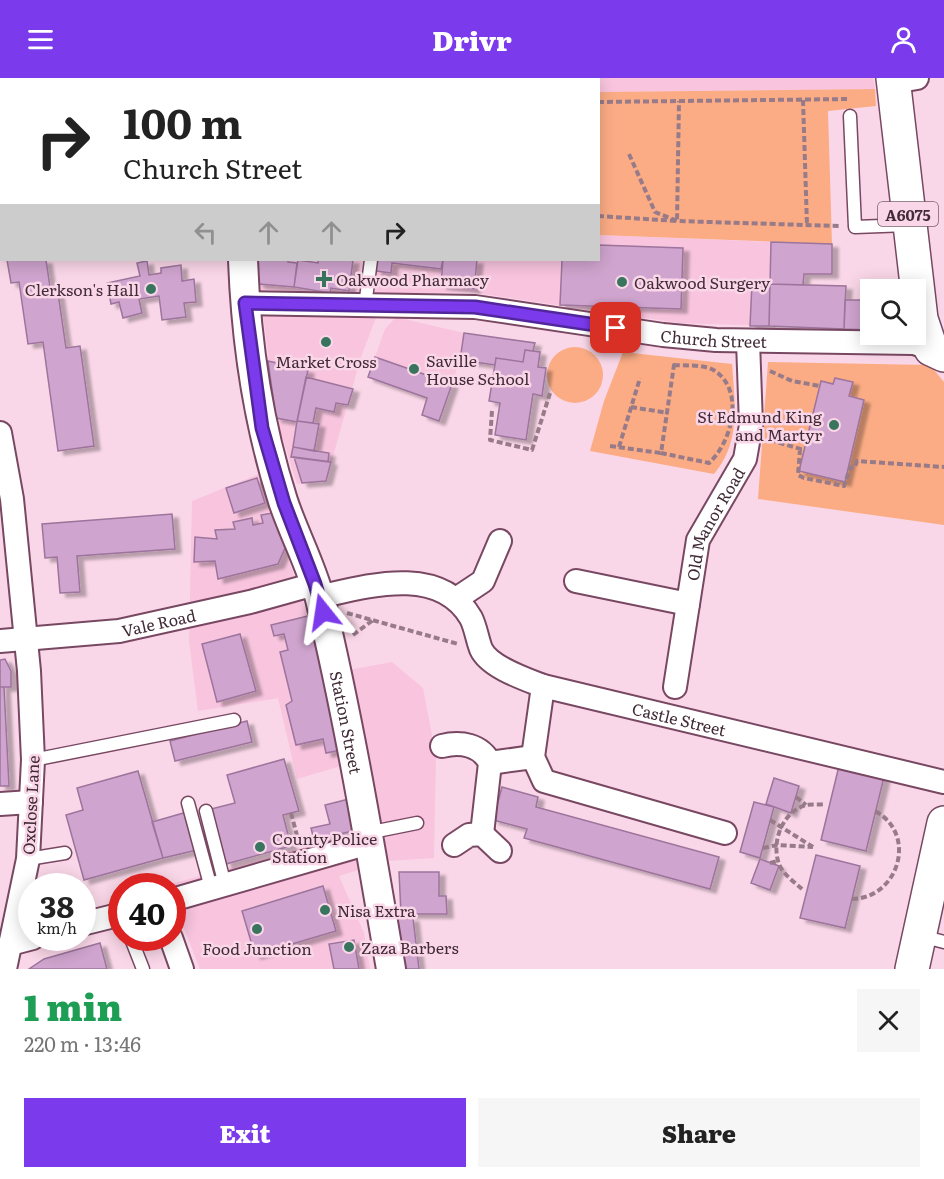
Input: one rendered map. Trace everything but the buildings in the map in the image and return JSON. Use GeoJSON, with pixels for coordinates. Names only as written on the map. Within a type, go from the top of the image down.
{"type":"FeatureCollection","features":[{"type":"Feature","properties":{"kind":"main road","name":"A6075"},"geometry":{"type":"LineString","coordinates":[[901,79],[909,225],[921,319],[937,352]]}},
{"type":"Feature","properties":{"kind":"main road"},"geometry":{"type":"LineString","coordinates":[[912,969],[932,939],[944,823]]}},
{"type":"Feature","properties":{"kind":"street","name":"Station Street"},"geometry":{"type":"LineString","coordinates":[[243,261],[245,303],[262,428],[284,503],[319,598],[368,838],[391,969]]}},
{"type":"Feature","properties":{"kind":"street","name":"Church Street"},"geometry":{"type":"LineString","coordinates":[[245,303],[475,307],[663,335],[748,341],[914,343],[937,352]]}},
{"type":"Feature","properties":{"kind":"street","name":"Old Manor Road"},"geometry":{"type":"LineString","coordinates":[[675,687],[698,540],[745,459],[764,375],[748,341]]}},
{"type":"Feature","properties":{"kind":"street","name":"Oxclose Lane"},"geometry":{"type":"LineString","coordinates":[[0,433],[2,458],[12,499],[26,639],[33,760],[28,859],[4,969]]}},
{"type":"Feature","properties":{"kind":"street"},"geometry":{"type":"LineString","coordinates":[[456,599],[483,581],[500,541]]}},
{"type":"Feature","properties":{"kind":"street","name":"Old Manor Road"},"geometry":{"type":"LineString","coordinates":[[576,581],[688,604]]}},
{"type":"Feature","properties":{"kind":"street"},"geometry":{"type":"LineString","coordinates":[[319,598],[381,583],[427,585],[456,599],[471,619],[482,652]]}},
{"type":"Feature","properties":{"kind":"street","name":"Vale Road"},"geometry":{"type":"LineString","coordinates":[[0,640],[119,631],[250,602],[319,598]]}},
{"type":"Feature","properties":{"kind":"street","name":"Castle Street"},"geometry":{"type":"LineString","coordinates":[[482,652],[506,671],[543,686],[944,782]]}},
{"type":"Feature","properties":{"kind":"street"},"geometry":{"type":"LineString","coordinates":[[543,686],[534,757],[544,781],[725,833]]}},
{"type":"Feature","properties":{"kind":"street"},"geometry":{"type":"LineString","coordinates":[[442,746],[463,744],[477,748],[485,753],[490,763],[482,834]]}},
{"type":"Feature","properties":{"kind":"street"},"geometry":{"type":"LineString","coordinates":[[490,763],[534,757]]}},
{"type":"Feature","properties":{"kind":"street"},"geometry":{"type":"LineString","coordinates":[[0,804],[31,802]]}},
{"type":"Feature","properties":{"kind":"street"},"geometry":{"type":"LineString","coordinates":[[454,845],[469,835],[482,834],[500,851]]}},
{"type":"Feature","properties":{"kind":"street"},"geometry":{"type":"LineString","coordinates":[[186,896],[304,862],[368,838]]}},
{"type":"Feature","properties":{"kind":"street"},"geometry":{"type":"LineString","coordinates":[[10,944],[18,942]]}},
{"type":"Feature","properties":{"kind":"street"},"geometry":{"type":"LineString","coordinates":[[176,951],[182,969]]}},
{"type":"Feature","properties":{"kind":"lane"},"geometry":{"type":"LineString","coordinates":[[850,116],[855,227],[909,225]]}},
{"type":"Feature","properties":{"kind":"lane"},"geometry":{"type":"LineString","coordinates":[[365,306],[371,261]]}},
{"type":"Feature","properties":{"kind":"lane"},"geometry":{"type":"LineString","coordinates":[[33,760],[234,720]]}},
{"type":"Feature","properties":{"kind":"lane"},"geometry":{"type":"LineString","coordinates":[[188,803],[218,886]]}},
{"type":"Feature","properties":{"kind":"lane"},"geometry":{"type":"LineString","coordinates":[[206,811],[218,886]]}},
{"type":"Feature","properties":{"kind":"lane"},"geometry":{"type":"LineString","coordinates":[[368,838],[417,823]]}},
{"type":"Feature","properties":{"kind":"lane"},"geometry":{"type":"LineString","coordinates":[[28,859],[65,853]]}},
{"type":"Feature","properties":{"kind":"lane"},"geometry":{"type":"LineString","coordinates":[[136,951],[143,969]]}},
{"type":"Feature","properties":{"kind":"path"},"geometry":{"type":"LineString","coordinates":[[600,102],[849,99],[850,116]]}},
{"type":"Feature","properties":{"kind":"path"},"geometry":{"type":"LineString","coordinates":[[803,100],[807,225]]}},
{"type":"Feature","properties":{"kind":"path"},"geometry":{"type":"LineString","coordinates":[[677,221],[679,101]]}},
{"type":"Feature","properties":{"kind":"path"},"geometry":{"type":"LineString","coordinates":[[629,154],[655,213],[677,221]]}},
{"type":"Feature","properties":{"kind":"path"},"geometry":{"type":"LineString","coordinates":[[600,216],[855,227]]}},
{"type":"Feature","properties":{"kind":"path"},"geometry":{"type":"LineString","coordinates":[[610,446],[709,463],[717,455],[730,424],[732,400],[728,383],[714,370],[674,365],[661,453]]}},
{"type":"Feature","properties":{"kind":"path"},"geometry":{"type":"LineString","coordinates":[[764,375],[820,386]]}},
{"type":"Feature","properties":{"kind":"path"},"geometry":{"type":"LineString","coordinates":[[619,447],[640,378]]}},
{"type":"Feature","properties":{"kind":"path"},"geometry":{"type":"LineString","coordinates":[[492,411],[490,440],[532,450],[551,390]]}},
{"type":"Feature","properties":{"kind":"path"},"geometry":{"type":"LineString","coordinates":[[631,407],[668,413]]}},
{"type":"Feature","properties":{"kind":"path"},"geometry":{"type":"LineString","coordinates":[[767,437],[778,444],[802,450],[798,475],[844,486],[850,468],[855,467],[857,461],[944,467]]}},
{"type":"Feature","properties":{"kind":"path"},"geometry":{"type":"LineString","coordinates":[[319,598],[350,613],[482,652]]}},
{"type":"Feature","properties":{"kind":"path"},"geometry":{"type":"LineString","coordinates":[[796,797],[806,805]]}},
{"type":"Feature","properties":{"kind":"path"},"geometry":{"type":"LineString","coordinates":[[801,889],[789,878],[778,861],[777,845],[782,826],[794,812],[806,805],[825,804]]}},
{"type":"Feature","properties":{"kind":"path"},"geometry":{"type":"LineString","coordinates":[[852,899],[863,899],[876,893],[890,881],[897,870],[899,854],[897,832],[884,816],[875,812]]}},
{"type":"Feature","properties":{"kind":"path"},"geometry":{"type":"LineString","coordinates":[[291,813],[304,862]]}},
{"type":"Feature","properties":{"kind":"path"},"geometry":{"type":"LineString","coordinates":[[763,848],[777,845],[813,847],[771,820]]}},
{"type":"Feature","properties":{"kind":"path"},"geometry":{"type":"LineString","coordinates":[[770,862],[778,861]]}},
{"type":"Feature","properties":{"kind":"shaded area"},"geometry":{"type":"Polygon","coordinates":[[[600,78],[873,78],[875,89],[600,92],[600,78]]]}},
{"type":"Feature","properties":{"kind":"shaded area"},"geometry":{"type":"Polygon","coordinates":[[[875,89],[876,106],[828,111],[832,244],[600,235],[600,92],[875,89]]]}},
{"type":"Feature","properties":{"kind":"shaded area"},"geometry":{"type":"Polygon","coordinates":[[[600,235],[771,242],[769,326],[680,323],[469,292],[385,294],[361,357],[326,481],[297,484],[276,418],[259,284],[254,276],[256,261],[600,261],[600,235]]]}},
{"type":"Feature","properties":{"kind":"shaded area","name":"Saville House School"},"geometry":{"type":"Polygon","coordinates":[[[396,317],[464,333],[460,360],[439,421],[422,415],[427,398],[368,377],[385,329],[396,317]]]}},
{"type":"Feature","properties":{"kind":"shaded area"},"geometry":{"type":"Polygon","coordinates":[[[570,347],[580,347],[595,355],[601,364],[603,375],[601,386],[595,395],[580,403],[570,403],[559,398],[552,391],[547,380],[547,370],[552,359],[559,352],[570,347]]]}},
{"type":"Feature","properties":{"kind":"shaded area"},"geometry":{"type":"Polygon","coordinates":[[[623,352],[732,364],[735,408],[732,436],[723,462],[714,474],[590,451],[604,401],[623,352]]]}},
{"type":"Feature","properties":{"kind":"shaded area"},"geometry":{"type":"Polygon","coordinates":[[[768,362],[930,365],[944,382],[944,525],[758,499],[768,362]]]}},
{"type":"Feature","properties":{"kind":"shaded area"},"geometry":{"type":"Polygon","coordinates":[[[259,474],[308,616],[322,675],[392,662],[423,688],[436,756],[434,858],[387,861],[339,876],[364,933],[370,969],[200,969],[186,934],[186,880],[359,832],[344,765],[297,779],[278,698],[198,711],[189,641],[192,501],[259,474]]]}},
{"type":"Feature","properties":{"kind":"place","name":"Oakwood Pharmacy"},"geometry":{"type":"Point","coordinates":[324,279]}},
{"type":"Feature","properties":{"kind":"place","name":"Oakwood Surgery"},"geometry":{"type":"Point","coordinates":[622,282]}},
{"type":"Feature","properties":{"kind":"place","name":"Clerkson's Hall"},"geometry":{"type":"Point","coordinates":[151,289]}},
{"type":"Feature","properties":{"kind":"place","name":"Market Cross"},"geometry":{"type":"Point","coordinates":[326,342]}},
{"type":"Feature","properties":{"kind":"place","name":"Saville House School"},"geometry":{"type":"Point","coordinates":[414,369]}},
{"type":"Feature","properties":{"kind":"place","name":"St Edmund King and Martyr"},"geometry":{"type":"Point","coordinates":[834,425]}},
{"type":"Feature","properties":{"kind":"place","name":"County Police Station"},"geometry":{"type":"Point","coordinates":[260,847]}},
{"type":"Feature","properties":{"kind":"place","name":"Nisa Extra"},"geometry":{"type":"Point","coordinates":[325,910]}},
{"type":"Feature","properties":{"kind":"place","name":"Food Junction"},"geometry":{"type":"Point","coordinates":[257,929]}},
{"type":"Feature","properties":{"kind":"place","name":"Zaza Barbers"},"geometry":{"type":"Point","coordinates":[349,947]}},
{"type":"Feature","properties":{"kind":"route"},"geometry":{"type":"LineString","coordinates":[[323,612],[315,584],[284,503],[262,428],[245,303],[475,307],[616,328]]}}]}
